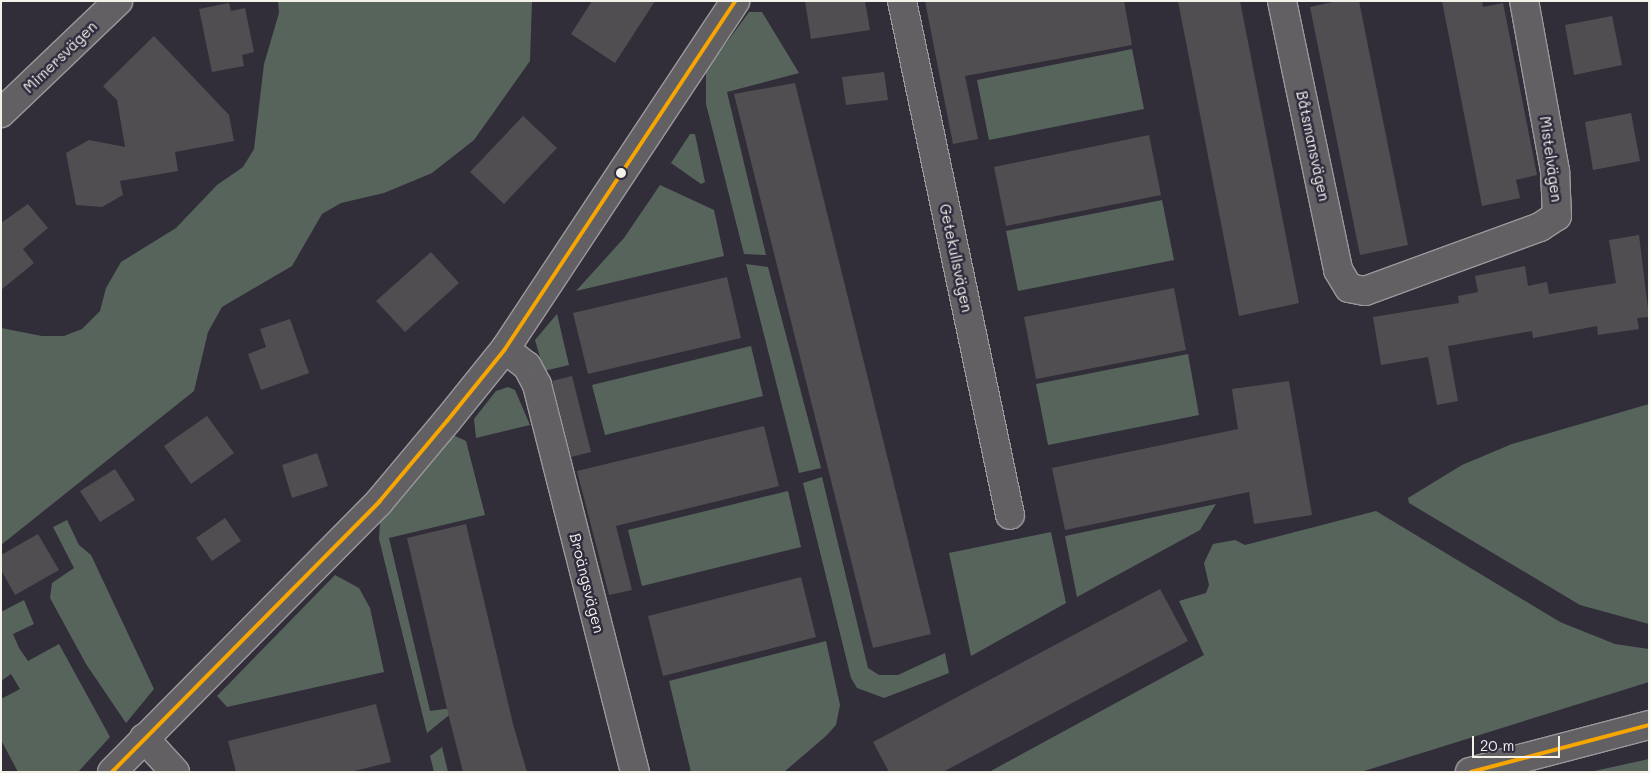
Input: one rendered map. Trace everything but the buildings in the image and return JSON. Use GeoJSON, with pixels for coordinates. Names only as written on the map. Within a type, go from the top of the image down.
{"type":"FeatureCollection","features":[{"type":"Feature","properties":{"kind":"street"},"geometry":{"type":"LineString","coordinates":[[112,772],[378,502],[505,349],[735,1]]}},
{"type":"Feature","properties":{"kind":"street","name":"Getekullsvägen"},"geometry":{"type":"LineString","coordinates":[[902,1],[1010,515]]}},
{"type":"Feature","properties":{"kind":"street","name":"Båtsmansvägen"},"geometry":{"type":"LineString","coordinates":[[1282,1],[1338,270],[1349,288]]}},
{"type":"Feature","properties":{"kind":"street","name":"Mistelvägen"},"geometry":{"type":"LineString","coordinates":[[1349,288],[1365,291],[1386,286],[1540,227],[1557,216],[1556,170],[1524,1]]}},
{"type":"Feature","properties":{"kind":"street","name":"Mimersvägen"},"geometry":{"type":"LineString","coordinates":[[1,113],[117,2]]}},
{"type":"Feature","properties":{"kind":"street","name":"Broängsvägen"},"geometry":{"type":"LineString","coordinates":[[505,349],[527,366],[537,385],[635,772]]}},
{"type":"Feature","properties":{"kind":"street"},"geometry":{"type":"LineString","coordinates":[[1470,772],[1649,725]]}},
{"type":"Feature","properties":{"kind":"street"},"geometry":{"type":"LineString","coordinates":[[144,738],[175,772]]}},
{"type":"Feature","properties":{"kind":"shaded area"},"geometry":{"type":"Polygon","coordinates":[[[278,1],[532,1],[530,61],[474,140],[432,173],[384,193],[341,203],[322,214],[292,266],[222,307],[208,332],[194,391],[1,545],[1,328],[42,336],[64,336],[82,329],[100,311],[106,288],[121,262],[176,228],[217,185],[243,167],[254,149],[264,64],[279,13],[278,1]]]}},
{"type":"Feature","properties":{"kind":"shaded area"},"geometry":{"type":"Polygon","coordinates":[[[749,12],[762,12],[799,73],[727,92],[766,255],[744,254],[706,104],[706,71],[749,12]]]}},
{"type":"Feature","properties":{"kind":"shaded area"},"geometry":{"type":"Polygon","coordinates":[[[1132,49],[1144,109],[989,140],[977,80],[1132,49]]]}},
{"type":"Feature","properties":{"kind":"shaded area"},"geometry":{"type":"Polygon","coordinates":[[[690,134],[695,134],[705,182],[701,184],[671,163],[690,134]]]}},
{"type":"Feature","properties":{"kind":"shaded area"},"geometry":{"type":"Polygon","coordinates":[[[660,185],[714,210],[724,256],[576,291],[624,238],[660,185]]]}},
{"type":"Feature","properties":{"kind":"shaded area"},"geometry":{"type":"Polygon","coordinates":[[[1162,200],[1174,260],[1018,291],[1006,231],[1162,200]]]}},
{"type":"Feature","properties":{"kind":"shaded area"},"geometry":{"type":"Polygon","coordinates":[[[746,264],[768,267],[821,468],[799,473],[746,264]]]}},
{"type":"Feature","properties":{"kind":"shaded area"},"geometry":{"type":"Polygon","coordinates":[[[557,314],[569,365],[544,371],[535,340],[557,314]]]}},
{"type":"Feature","properties":{"kind":"shaded area"},"geometry":{"type":"Polygon","coordinates":[[[751,346],[763,396],[605,435],[592,385],[751,346]]]}},
{"type":"Feature","properties":{"kind":"shaded area"},"geometry":{"type":"Polygon","coordinates":[[[1188,354],[1199,415],[1048,445],[1036,384],[1188,354]]]}},
{"type":"Feature","properties":{"kind":"shaded area"},"geometry":{"type":"Polygon","coordinates":[[[508,387],[515,390],[530,425],[476,438],[474,419],[496,391],[508,387]]]}},
{"type":"Feature","properties":{"kind":"shaded area"},"geometry":{"type":"Polygon","coordinates":[[[1649,404],[1649,624],[1580,605],[1409,503],[1408,498],[1462,465],[1512,444],[1649,404]]]}},
{"type":"Feature","properties":{"kind":"shaded area"},"geometry":{"type":"Polygon","coordinates":[[[453,435],[466,441],[485,515],[389,538],[430,711],[459,707],[427,733],[379,539],[380,523],[391,504],[453,435]]]}},
{"type":"Feature","properties":{"kind":"shaded area"},"geometry":{"type":"Polygon","coordinates":[[[822,477],[868,668],[879,675],[898,675],[945,653],[949,673],[884,698],[857,688],[851,678],[803,483],[822,477]]]}},
{"type":"Feature","properties":{"kind":"shaded area"},"geometry":{"type":"Polygon","coordinates":[[[788,491],[801,547],[642,586],[628,530],[788,491]]]}},
{"type":"Feature","properties":{"kind":"shaded area"},"geometry":{"type":"Polygon","coordinates":[[[1216,504],[1200,530],[1077,597],[1065,536],[1216,504]]]}},
{"type":"Feature","properties":{"kind":"shaded area"},"geometry":{"type":"Polygon","coordinates":[[[1376,511],[1560,622],[1615,644],[1649,649],[1649,682],[1361,772],[989,772],[1204,655],[1179,601],[1206,593],[1209,585],[1204,563],[1213,544],[1235,540],[1245,545],[1376,511]]]}},
{"type":"Feature","properties":{"kind":"shaded area"},"geometry":{"type":"Polygon","coordinates":[[[67,520],[79,545],[91,555],[154,689],[126,723],[86,664],[50,598],[52,583],[74,568],[53,527],[67,520]]]}},
{"type":"Feature","properties":{"kind":"shaded area"},"geometry":{"type":"Polygon","coordinates":[[[1051,532],[1066,603],[971,656],[949,553],[1051,532]]]}},
{"type":"Feature","properties":{"kind":"shaded area"},"geometry":{"type":"Polygon","coordinates":[[[335,575],[359,588],[370,608],[384,672],[227,707],[217,696],[335,575]]]}},
{"type":"Feature","properties":{"kind":"shaded area"},"geometry":{"type":"Polygon","coordinates":[[[24,600],[34,624],[13,634],[19,648],[28,661],[59,644],[110,737],[78,772],[18,772],[1,740],[1,699],[20,689],[11,674],[1,681],[1,612],[24,600]]]}},
{"type":"Feature","properties":{"kind":"shaded area"},"geometry":{"type":"Polygon","coordinates":[[[826,641],[840,705],[836,725],[826,736],[784,772],[691,772],[669,681],[826,641]]]}},
{"type":"Feature","properties":{"kind":"shaded area"},"geometry":{"type":"Polygon","coordinates":[[[442,747],[448,772],[434,772],[430,756],[442,747]]]}},
{"type":"Feature","properties":{"kind":"shaded area"},"geometry":{"type":"Polygon","coordinates":[[[1649,759],[1649,772],[1590,772],[1649,759]]]}},
{"type":"Feature","properties":{"kind":"transit line"},"geometry":{"type":"LineString","coordinates":[[112,772],[379,502],[447,421],[505,349],[735,1]]}},
{"type":"Feature","properties":{"kind":"transit line"},"geometry":{"type":"LineString","coordinates":[[1471,772],[1649,725]]}}]}
